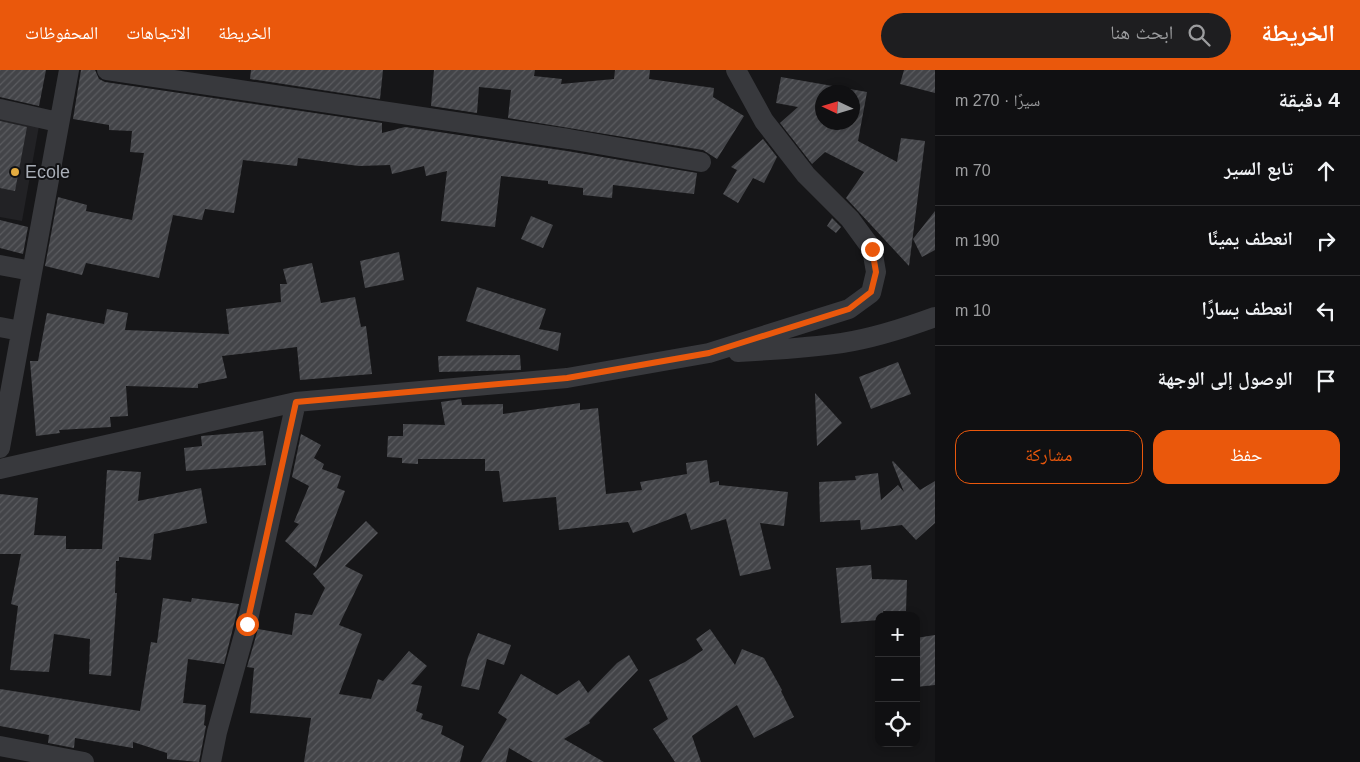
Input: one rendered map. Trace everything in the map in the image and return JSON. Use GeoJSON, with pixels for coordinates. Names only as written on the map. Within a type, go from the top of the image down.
{"type":"FeatureCollection","features":[{"type":"Feature","properties":{"kind":"street"},"geometry":{"type":"LineString","coordinates":[[0,448],[5,390],[21,331],[69,70]]}},
{"type":"Feature","properties":{"kind":"street"},"geometry":{"type":"LineString","coordinates":[[107,70],[569,139],[701,162]]}},
{"type":"Feature","properties":{"kind":"street"},"geometry":{"type":"LineString","coordinates":[[709,353],[849,309],[871,292],[876,272],[872,249],[850,218],[806,175],[764,121],[736,70]]}},
{"type":"Feature","properties":{"kind":"street"},"geometry":{"type":"LineString","coordinates":[[0,109],[58,122]]}},
{"type":"Feature","properties":{"kind":"street"},"geometry":{"type":"LineString","coordinates":[[0,265],[32,271]]}},
{"type":"Feature","properties":{"kind":"street"},"geometry":{"type":"LineString","coordinates":[[0,469],[296,402],[567,378],[709,353],[806,348],[844,343],[898,330],[935,317]]}},
{"type":"Feature","properties":{"kind":"street"},"geometry":{"type":"LineString","coordinates":[[0,327],[21,331]]}},
{"type":"Feature","properties":{"kind":"street"},"geometry":{"type":"LineString","coordinates":[[211,762],[217,732],[247,624],[296,402]]}},
{"type":"Feature","properties":{"kind":"street"},"geometry":{"type":"LineString","coordinates":[[0,746],[84,762]]}},
{"type":"Feature","properties":{"kind":"shaded area","name":"Ecole"},"geometry":{"type":"Polygon","coordinates":[[[0,118],[39,126],[22,221],[0,217],[0,118]]]}},
{"type":"Feature","properties":{"kind":"building"},"geometry":{"type":"Polygon","coordinates":[[[0,70],[46,70],[39,106],[0,97],[0,70]]]}},
{"type":"Feature","properties":{"kind":"building"},"geometry":{"type":"Polygon","coordinates":[[[81,70],[95,70],[99,79],[105,82],[382,123],[382,133],[405,127],[567,151],[697,173],[694,194],[613,185],[612,198],[583,195],[583,188],[548,184],[548,181],[501,176],[495,227],[441,221],[447,171],[426,176],[424,166],[392,174],[390,165],[359,166],[298,158],[297,166],[243,160],[234,213],[205,209],[202,220],[173,215],[159,278],[86,263],[82,275],[45,266],[58,197],[87,205],[86,211],[132,220],[144,153],[130,152],[132,131],[109,130],[109,125],[73,119],[81,70]]]}},
{"type":"Feature","properties":{"kind":"building"},"geometry":{"type":"Polygon","coordinates":[[[251,70],[383,70],[380,99],[250,79],[251,70]]]}},
{"type":"Feature","properties":{"kind":"building"},"geometry":{"type":"Polygon","coordinates":[[[434,70],[535,70],[534,76],[562,79],[561,84],[614,79],[615,70],[650,70],[649,79],[714,88],[713,97],[744,116],[717,159],[703,150],[508,118],[511,90],[479,87],[477,113],[431,106],[434,70]]]}},
{"type":"Feature","properties":{"kind":"building"},"geometry":{"type":"Polygon","coordinates":[[[904,70],[935,70],[935,93],[900,84],[904,70]]]}},
{"type":"Feature","properties":{"kind":"building"},"geometry":{"type":"Polygon","coordinates":[[[781,77],[827,85],[815,85],[815,130],[860,130],[860,91],[867,92],[858,141],[897,162],[901,138],[925,141],[909,266],[846,198],[864,172],[825,152],[812,164],[780,123],[798,107],[776,103],[781,77]]]}},
{"type":"Feature","properties":{"kind":"building"},"geometry":{"type":"Polygon","coordinates":[[[0,121],[27,127],[15,191],[0,188],[0,121]]]}},
{"type":"Feature","properties":{"kind":"building"},"geometry":{"type":"Polygon","coordinates":[[[763,139],[777,157],[764,183],[753,178],[738,203],[723,194],[737,170],[731,167],[763,139]]]}},
{"type":"Feature","properties":{"kind":"building"},"geometry":{"type":"Polygon","coordinates":[[[935,211],[935,250],[922,257],[913,239],[935,211]]]}},
{"type":"Feature","properties":{"kind":"building"},"geometry":{"type":"Polygon","coordinates":[[[531,216],[553,225],[543,248],[521,239],[531,216]]]}},
{"type":"Feature","properties":{"kind":"building"},"geometry":{"type":"Polygon","coordinates":[[[832,218],[841,227],[836,233],[827,226],[832,218]]]}},
{"type":"Feature","properties":{"kind":"building"},"geometry":{"type":"Polygon","coordinates":[[[0,220],[28,227],[23,254],[0,248],[0,220]]]}},
{"type":"Feature","properties":{"kind":"building"},"geometry":{"type":"Polygon","coordinates":[[[399,252],[404,280],[365,288],[360,261],[399,252]]]}},
{"type":"Feature","properties":{"kind":"building"},"geometry":{"type":"Polygon","coordinates":[[[312,263],[321,303],[355,297],[361,327],[366,326],[372,374],[300,380],[297,347],[222,356],[227,378],[198,384],[198,388],[126,386],[128,416],[110,417],[111,427],[59,430],[60,433],[36,436],[30,361],[38,361],[47,313],[104,324],[107,309],[128,313],[125,330],[229,334],[226,309],[281,302],[280,284],[287,284],[283,269],[312,263]]]}},
{"type":"Feature","properties":{"kind":"building"},"geometry":{"type":"Polygon","coordinates":[[[477,287],[546,309],[539,329],[561,333],[558,351],[466,321],[477,287]]]}},
{"type":"Feature","properties":{"kind":"building"},"geometry":{"type":"Polygon","coordinates":[[[520,355],[521,370],[439,372],[438,356],[520,355]]]}},
{"type":"Feature","properties":{"kind":"building"},"geometry":{"type":"Polygon","coordinates":[[[898,362],[911,394],[871,409],[859,377],[898,362]]]}},
{"type":"Feature","properties":{"kind":"building"},"geometry":{"type":"Polygon","coordinates":[[[815,393],[842,423],[817,446],[815,393]]]}},
{"type":"Feature","properties":{"kind":"building"},"geometry":{"type":"Polygon","coordinates":[[[461,399],[462,405],[503,404],[503,414],[580,403],[580,410],[598,408],[606,494],[642,490],[640,482],[687,474],[686,463],[707,460],[710,483],[719,481],[719,485],[788,492],[784,526],[760,523],[771,569],[740,576],[726,519],[691,530],[686,513],[633,533],[628,522],[559,530],[556,497],[503,502],[499,471],[485,471],[485,459],[418,459],[418,464],[402,463],[402,458],[387,457],[388,436],[403,436],[403,424],[445,425],[441,402],[461,399]]]}},
{"type":"Feature","properties":{"kind":"building"},"geometry":{"type":"Polygon","coordinates":[[[263,431],[266,465],[186,471],[184,448],[202,446],[201,436],[263,431]]]}},
{"type":"Feature","properties":{"kind":"building"},"geometry":{"type":"Polygon","coordinates":[[[301,434],[321,445],[314,458],[324,464],[322,469],[341,476],[337,488],[345,491],[316,568],[285,541],[299,524],[294,522],[309,486],[292,477],[301,434]]]}},
{"type":"Feature","properties":{"kind":"building"},"geometry":{"type":"Polygon","coordinates":[[[893,461],[920,490],[935,481],[935,523],[916,540],[902,525],[861,530],[860,520],[820,522],[819,482],[856,480],[855,476],[878,473],[881,500],[898,485],[904,492],[893,461]]]}},
{"type":"Feature","properties":{"kind":"building"},"geometry":{"type":"Polygon","coordinates":[[[107,470],[141,472],[138,501],[201,488],[207,523],[154,534],[151,560],[119,557],[119,561],[116,561],[115,593],[117,593],[111,676],[89,674],[90,639],[54,634],[49,672],[10,670],[18,606],[11,604],[21,554],[0,554],[0,494],[38,498],[34,535],[66,536],[66,549],[102,549],[107,470]]]}},
{"type":"Feature","properties":{"kind":"building"},"geometry":{"type":"Polygon","coordinates":[[[366,521],[378,533],[345,566],[363,575],[339,625],[362,634],[339,694],[371,699],[378,679],[383,681],[409,651],[427,666],[411,684],[422,686],[416,711],[423,714],[421,719],[443,726],[441,734],[464,746],[460,762],[304,762],[311,718],[250,713],[254,668],[247,667],[258,629],[292,635],[295,613],[312,615],[325,588],[313,574],[366,521]]]}},
{"type":"Feature","properties":{"kind":"building"},"geometry":{"type":"Polygon","coordinates":[[[871,565],[872,579],[907,580],[906,611],[875,612],[875,620],[841,623],[836,568],[871,565]]]}},
{"type":"Feature","properties":{"kind":"building"},"geometry":{"type":"Polygon","coordinates":[[[163,598],[191,602],[192,598],[239,604],[224,664],[188,659],[183,703],[206,705],[204,725],[206,726],[199,762],[167,759],[167,753],[133,742],[133,748],[75,738],[74,748],[48,743],[49,735],[0,726],[0,689],[140,711],[151,642],[157,643],[163,598]]]}},
{"type":"Feature","properties":{"kind":"building"},"geometry":{"type":"Polygon","coordinates":[[[710,629],[735,665],[742,649],[764,658],[782,690],[794,717],[754,738],[737,705],[692,736],[701,762],[675,762],[653,729],[668,719],[649,680],[685,662],[703,650],[696,639],[710,629]]]}},
{"type":"Feature","properties":{"kind":"building"},"geometry":{"type":"Polygon","coordinates":[[[478,633],[511,645],[504,665],[487,659],[479,690],[461,686],[468,657],[478,633]]]}},
{"type":"Feature","properties":{"kind":"building"},"geometry":{"type":"Polygon","coordinates":[[[935,635],[935,685],[920,687],[920,637],[935,635]]]}},
{"type":"Feature","properties":{"kind":"building"},"geometry":{"type":"Polygon","coordinates":[[[629,655],[638,670],[589,721],[590,723],[564,739],[604,762],[533,762],[509,748],[506,762],[481,762],[507,719],[498,713],[521,674],[557,695],[579,680],[588,693],[617,663],[629,655]]]}},
{"type":"Feature","properties":{"kind":"place","name":"Ecole"},"geometry":{"type":"Point","coordinates":[15,172]}},
{"type":"Feature","properties":{"kind":"route"},"geometry":{"type":"LineString","coordinates":[[247,624],[296,402],[567,378],[709,353],[849,309],[871,292],[876,272],[872,249]]}}]}
